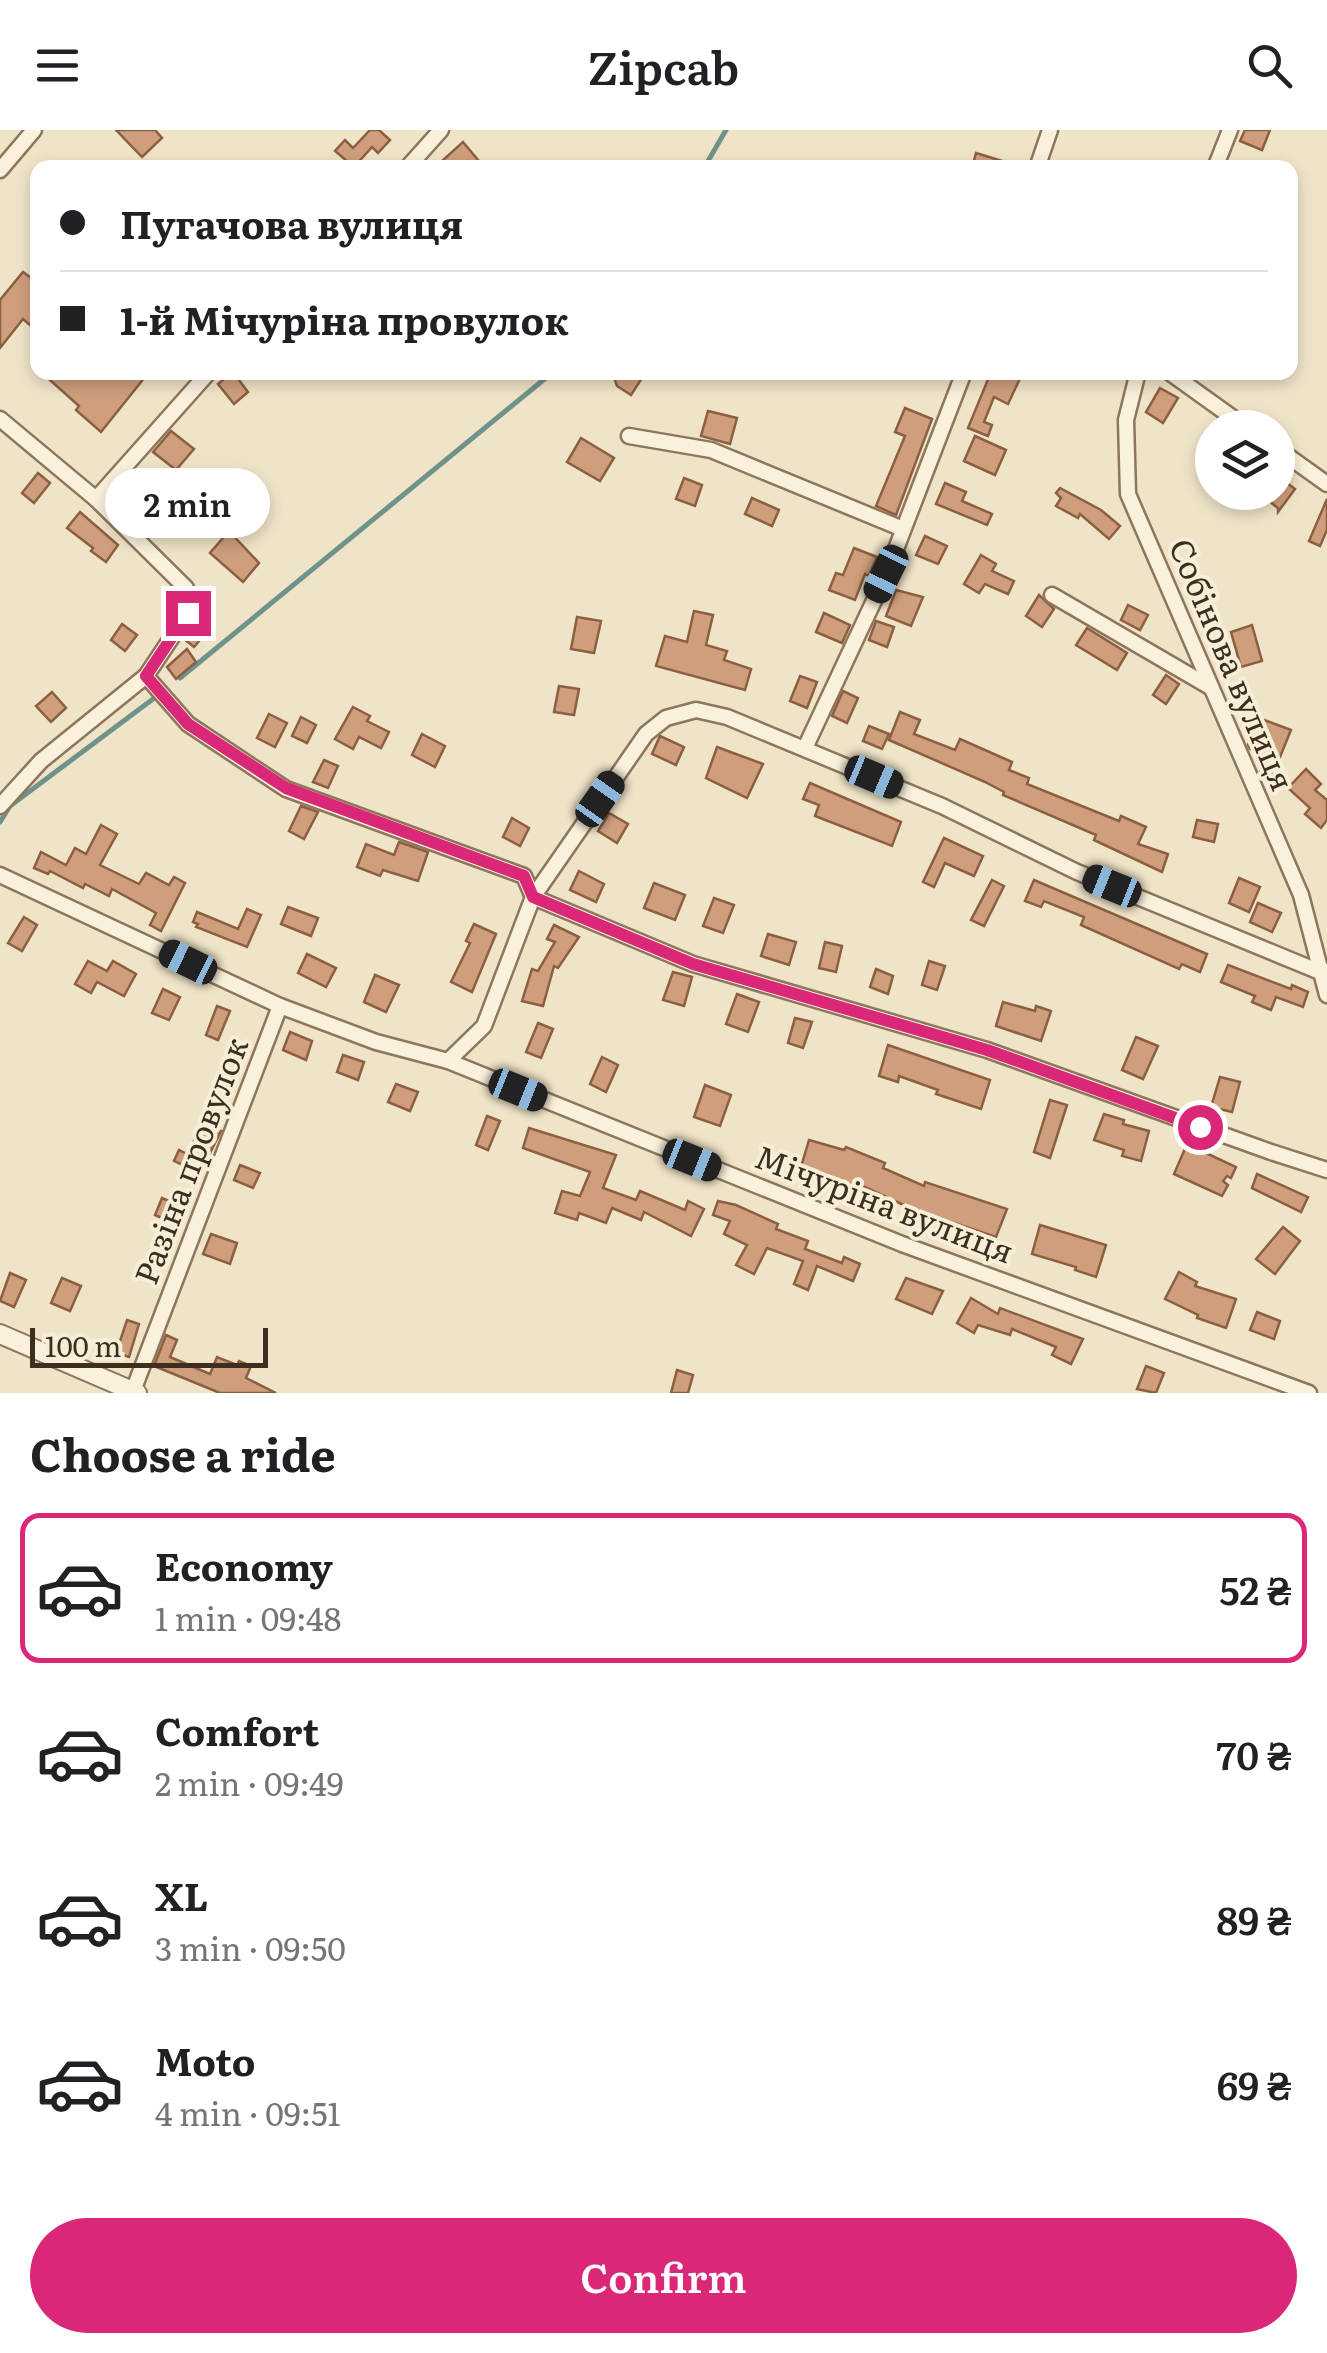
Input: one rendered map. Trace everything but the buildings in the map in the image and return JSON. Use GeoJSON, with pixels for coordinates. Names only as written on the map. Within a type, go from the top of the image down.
{"type":"FeatureCollection","features":[{"type":"Feature","properties":{"kind":"street"},"geometry":{"type":"LineString","coordinates":[[0,170],[34,130]]}},
{"type":"Feature","properties":{"kind":"street"},"geometry":{"type":"LineString","coordinates":[[414,160],[440,130]]}},
{"type":"Feature","properties":{"kind":"street"},"geometry":{"type":"LineString","coordinates":[[1041,160],[1050,130]]}},
{"type":"Feature","properties":{"kind":"street"},"geometry":{"type":"LineString","coordinates":[[1218,160],[1230,130]]}},
{"type":"Feature","properties":{"kind":"street"},"geometry":{"type":"LineString","coordinates":[[96,498],[202,380]]}},
{"type":"Feature","properties":{"kind":"street"},"geometry":{"type":"LineString","coordinates":[[805,748],[886,574],[961,380]]}},
{"type":"Feature","properties":{"kind":"street","name":"Собінова вулиця"},"geometry":{"type":"LineString","coordinates":[[1136,380],[1126,420],[1128,494],[1301,895],[1324,971],[1327,995]]}},
{"type":"Feature","properties":{"kind":"street"},"geometry":{"type":"LineString","coordinates":[[1180,380],[1222,410]]}},
{"type":"Feature","properties":{"kind":"street"},"geometry":{"type":"LineString","coordinates":[[0,419],[96,498],[186,588],[188,613],[146,676],[41,761],[0,806]]}},
{"type":"Feature","properties":{"kind":"street"},"geometry":{"type":"LineString","coordinates":[[630,436],[710,450],[903,529]]}},
{"type":"Feature","properties":{"kind":"street"},"geometry":{"type":"LineString","coordinates":[[1295,461],[1327,484]]}},
{"type":"Feature","properties":{"kind":"street"},"geometry":{"type":"LineString","coordinates":[[1052,595],[1211,687]]}},
{"type":"Feature","properties":{"kind":"street"},"geometry":{"type":"LineString","coordinates":[[146,676],[188,724],[286,788],[524,876],[533,897],[693,964],[987,1050],[1327,1170]]}},
{"type":"Feature","properties":{"kind":"street"},"geometry":{"type":"LineString","coordinates":[[448,1062],[484,1026],[533,897],[646,734],[666,718],[696,710],[727,717],[805,748],[942,806],[1077,872],[1324,971]]}},
{"type":"Feature","properties":{"kind":"street","name":"Мічуріна вулиця"},"geometry":{"type":"LineString","coordinates":[[0,875],[280,1006],[376,1042],[448,1062],[902,1244],[1309,1393]]}},
{"type":"Feature","properties":{"kind":"street","name":"Разіна провулок"},"geometry":{"type":"LineString","coordinates":[[135,1392],[280,1006]]}},
{"type":"Feature","properties":{"kind":"street"},"geometry":{"type":"LineString","coordinates":[[0,1334],[135,1392]]}},
{"type":"Feature","properties":{"kind":"waterway"},"geometry":{"type":"LineString","coordinates":[[709,160],[726,130]]}},
{"type":"Feature","properties":{"kind":"waterway"},"geometry":{"type":"LineString","coordinates":[[180,678],[543,380]]}},
{"type":"Feature","properties":{"kind":"waterway"},"geometry":{"type":"LineString","coordinates":[[0,822],[10,806],[161,693]]}},
{"type":"Feature","properties":{"kind":"route"},"geometry":{"type":"LineString","coordinates":[[188,613],[146,676],[188,724],[286,788],[524,876],[533,897],[693,964],[987,1050],[1200,1127]]}}]}
